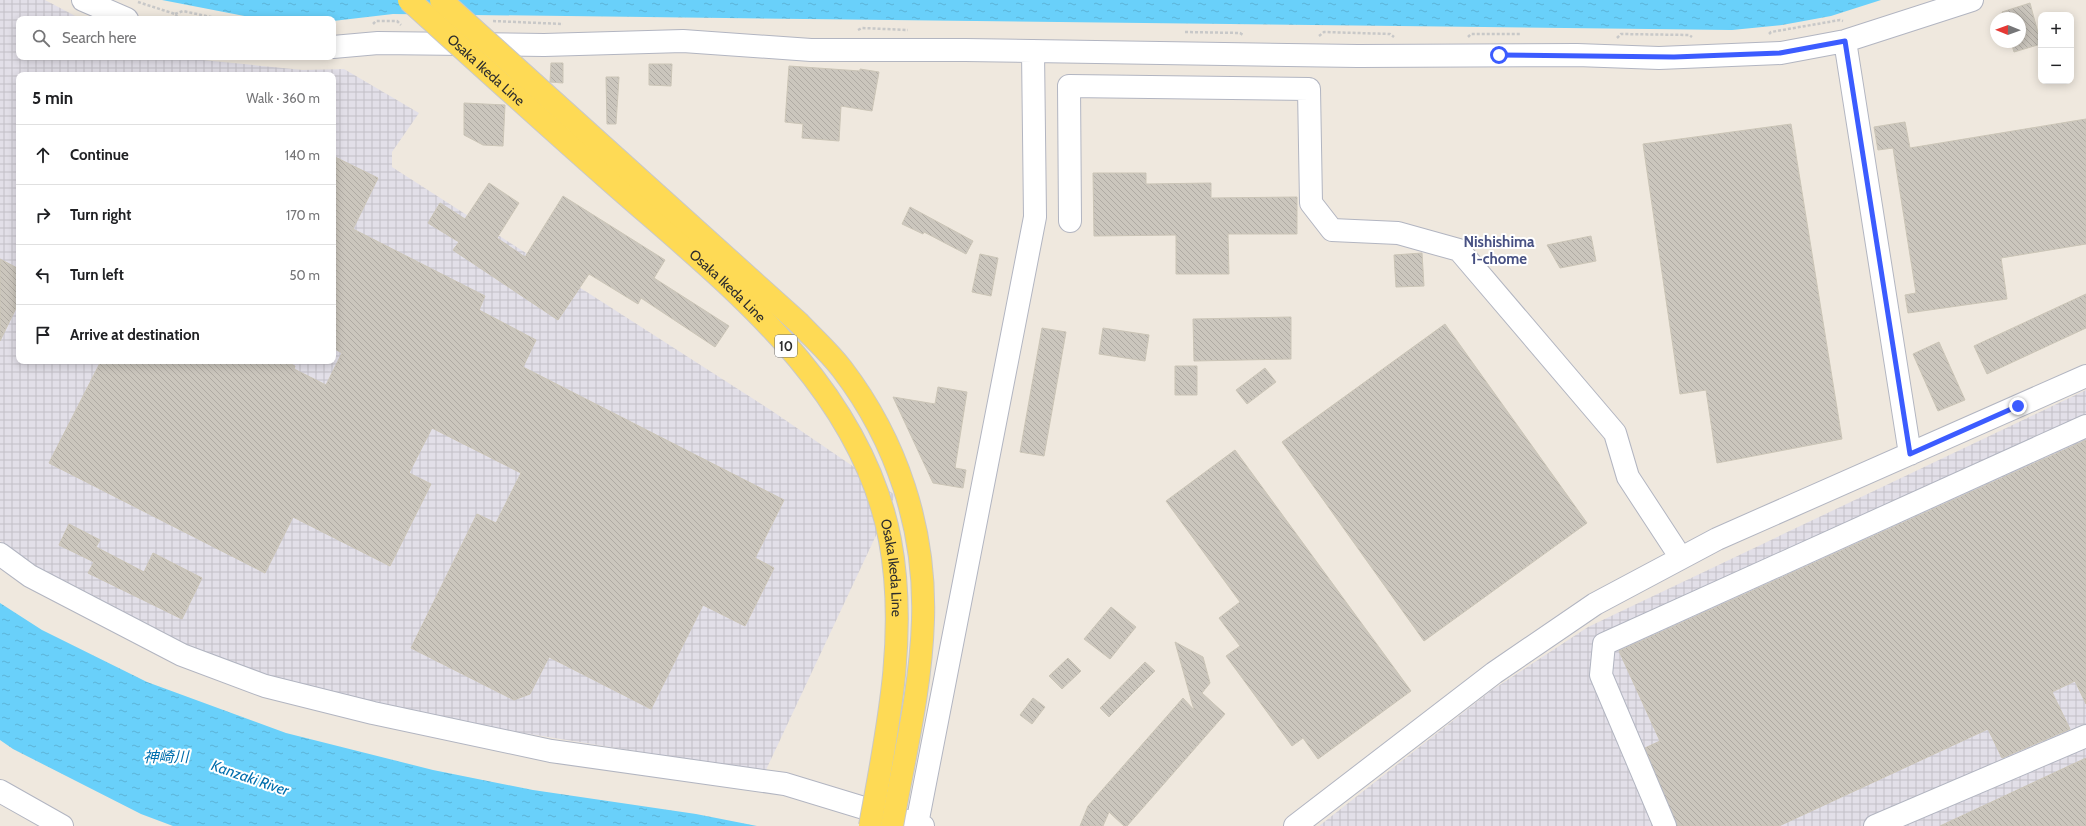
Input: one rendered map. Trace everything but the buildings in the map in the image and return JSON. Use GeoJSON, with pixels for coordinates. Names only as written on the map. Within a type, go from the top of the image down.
{"type":"FeatureCollection","features":[{"type":"Feature","properties":{"kind":"main road","name":"Osaka Ikeda Line"},"geometry":{"type":"LineString","coordinates":[[409,0],[752,309],[820,386],[853,435],[876,486],[884,512],[890,542],[897,603],[895,669],[890,711],[870,826]]}},
{"type":"Feature","properties":{"kind":"main road","name":"Osaka Ikeda Line"},"geometry":{"type":"LineString","coordinates":[[441,0],[799,323],[841,368],[873,415],[898,468],[908,498],[921,561],[923,591],[923,621],[917,685],[892,826]]}},
{"type":"Feature","properties":{"kind":"street"},"geometry":{"type":"LineString","coordinates":[[83,0],[120,16]]}},
{"type":"Feature","properties":{"kind":"street"},"geometry":{"type":"LineString","coordinates":[[336,47],[378,43],[544,45],[683,40],[811,50],[1033,51],[1358,56],[1577,55],[1659,58],[1780,53],[1846,32],[1972,0]]}},
{"type":"Feature","properties":{"kind":"street"},"geometry":{"type":"LineString","coordinates":[[1846,32],[1910,454]]}},
{"type":"Feature","properties":{"kind":"street"},"geometry":{"type":"LineString","coordinates":[[0,554],[30,576],[182,655],[265,686],[373,713],[551,752],[785,784],[920,825],[1035,217],[1033,51]]}},
{"type":"Feature","properties":{"kind":"street"},"geometry":{"type":"LineString","coordinates":[[1070,221],[1069,86],[1309,89],[1311,203],[1332,230],[1398,233],[1459,250],[1615,433],[1628,477],[1681,558]]}},
{"type":"Feature","properties":{"kind":"street"},"geometry":{"type":"LineString","coordinates":[[1034,132],[1069,133]]}},
{"type":"Feature","properties":{"kind":"street"},"geometry":{"type":"LineString","coordinates":[[1295,826],[1494,672],[1595,604],[1717,539],[2086,376]]}},
{"type":"Feature","properties":{"kind":"street"},"geometry":{"type":"LineString","coordinates":[[1665,826],[1601,675],[1604,644],[2086,426]]}},
{"type":"Feature","properties":{"kind":"street"},"geometry":{"type":"LineString","coordinates":[[1874,826],[2086,736]]}},
{"type":"Feature","properties":{"kind":"street"},"geometry":{"type":"LineString","coordinates":[[0,791],[62,826]]}},
{"type":"Feature","properties":{"kind":"path"},"geometry":{"type":"LineString","coordinates":[[132,0],[174,14],[183,11],[206,16]]}},
{"type":"Feature","properties":{"kind":"path"},"geometry":{"type":"LineString","coordinates":[[370,27],[376,20],[397,21],[402,26]]}},
{"type":"Feature","properties":{"kind":"path"},"geometry":{"type":"LineString","coordinates":[[1765,39],[1771,32],[1840,20],[1846,32]]}},
{"type":"Feature","properties":{"kind":"path"},"geometry":{"type":"LineString","coordinates":[[490,21],[560,23],[566,26]]}},
{"type":"Feature","properties":{"kind":"path"},"geometry":{"type":"LineString","coordinates":[[1316,39],[1324,32],[1390,34],[1398,39]]}},
{"type":"Feature","properties":{"kind":"path"},"geometry":{"type":"LineString","coordinates":[[1614,41],[1621,34],[1689,35],[1697,41]]}},
{"type":"Feature","properties":{"kind":"shaded area"},"geometry":{"type":"Polygon","coordinates":[[[0,0],[45,0],[75,16],[16,16],[16,60],[202,60],[303,70],[344,69],[419,113],[392,152],[392,167],[772,411],[895,495],[765,772],[474,725],[329,693],[221,661],[136,624],[56,580],[0,541],[0,0]]]}},
{"type":"Feature","properties":{"kind":"shaded area"},"geometry":{"type":"Polygon","coordinates":[[[2086,390],[2086,826],[1319,826],[1492,690],[1588,627],[2086,390]]]}},
{"type":"Feature","properties":{"kind":"water"},"geometry":{"type":"Polygon","coordinates":[[[162,0],[1881,0],[1831,16],[1782,25],[1732,30],[393,14],[336,21],[336,16],[245,16],[162,0]]]}},
{"type":"Feature","properties":{"kind":"water","name":"神崎川"},"geometry":{"type":"Polygon","coordinates":[[[0,603],[42,630],[147,682],[286,733],[433,770],[533,790],[696,814],[757,826],[173,826],[141,814],[13,749],[0,740],[0,603]]]}},
{"type":"Feature","properties":{"kind":"district","name":"Nishishima 1-chome"},"geometry":{"type":"Point","coordinates":[1499,250]}},
{"type":"Feature","properties":{"kind":"route"},"geometry":{"type":"LineString","coordinates":[[1499,55],[1577,55],[1659,58],[1780,53],[1845,41],[1910,454],[2018,406]]}},
{"type":"Feature","properties":{"kind":"water label","name":"Kanzaki River"},"geometry":{"type":"Point","coordinates":[250,778]}}]}
